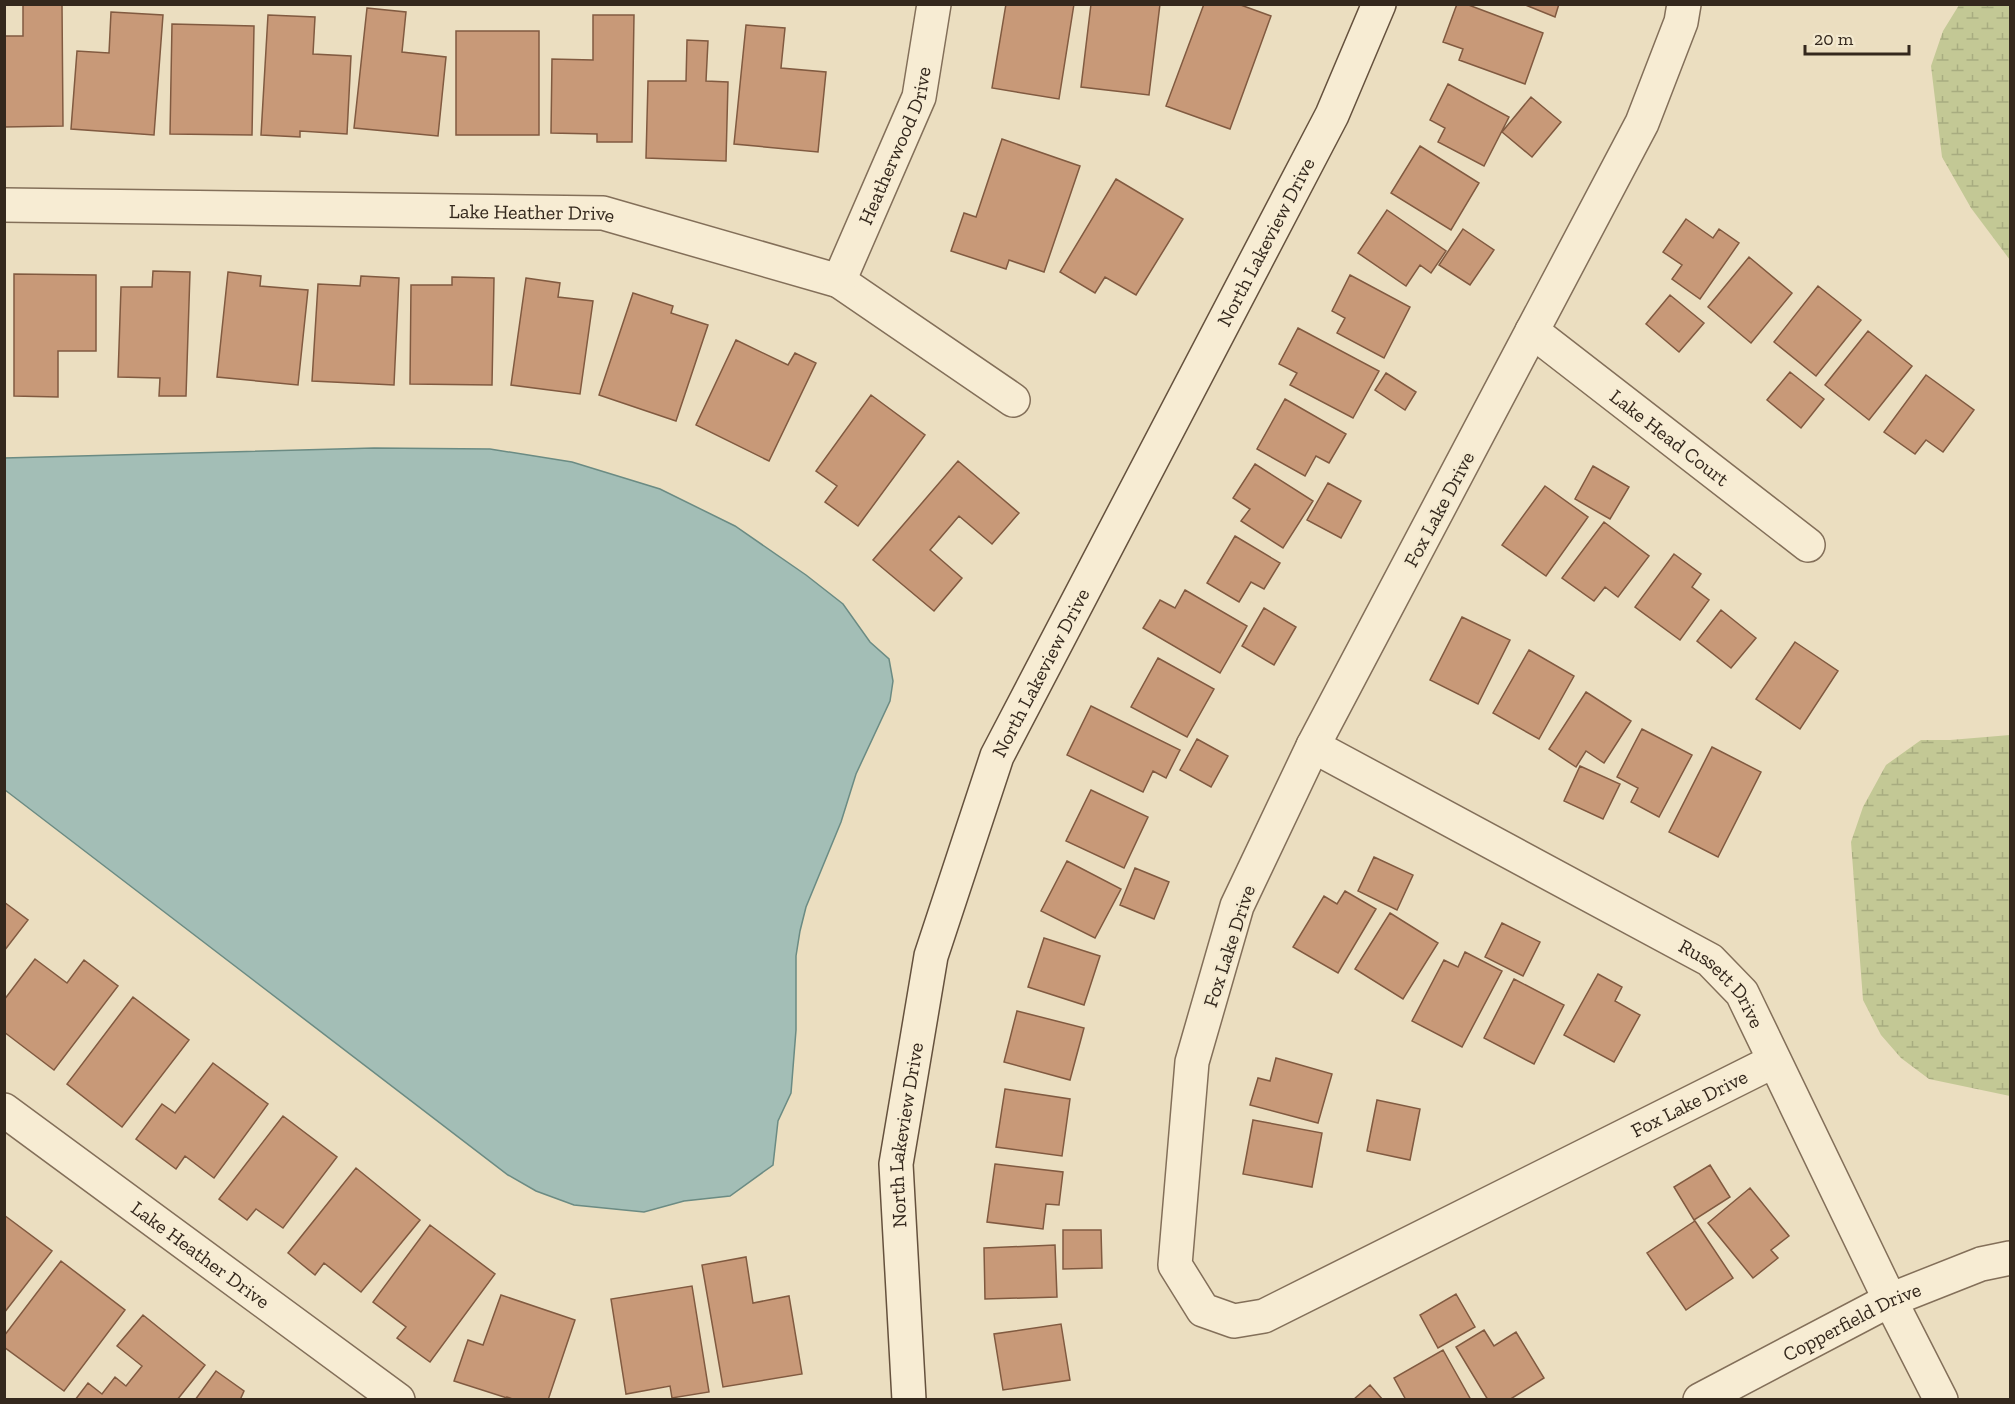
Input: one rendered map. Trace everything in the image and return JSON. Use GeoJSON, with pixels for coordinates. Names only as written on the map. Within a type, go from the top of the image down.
{"type":"FeatureCollection","features":[{"type":"Feature","properties":{"kind":"street","name":"Heatherwood Drive"},"geometry":{"type":"LineString","coordinates":[[839,281],[920,97],[934,4]]}},
{"type":"Feature","properties":{"kind":"street","name":"North Lakeview Drive"},"geometry":{"type":"LineString","coordinates":[[909,1400],[896,1164],[931,956],[989,778],[1002,745],[1332,115],[1379,4]]}},
{"type":"Feature","properties":{"kind":"street","name":"Fox Lake Drive"},"geometry":{"type":"LineString","coordinates":[[1684,4],[1681,22],[1642,123],[1313,746],[1237,906],[1192,1062],[1175,1265],[1203,1310],[1234,1321],[1264,1316],[1774,1061]]}},
{"type":"Feature","properties":{"kind":"street","name":"Lake Heather Drive"},"geometry":{"type":"LineString","coordinates":[[4,205],[603,213],[839,281],[1013,400]]}},
{"type":"Feature","properties":{"kind":"street","name":"Lake Head Court"},"geometry":{"type":"LineString","coordinates":[[1532,331],[1808,545]]}},
{"type":"Feature","properties":{"kind":"street","name":"Russett Drive"},"geometry":{"type":"LineString","coordinates":[[1313,746],[1710,960],[1742,993],[1890,1300],[1941,1400]]}},
{"type":"Feature","properties":{"kind":"street","name":"Lake Heather Drive"},"geometry":{"type":"LineString","coordinates":[[4,1110],[398,1400]]}},
{"type":"Feature","properties":{"kind":"street","name":"Copperfield Drive"},"geometry":{"type":"LineString","coordinates":[[1700,1400],[1890,1300],[1981,1264],[2010,1258]]}},
{"type":"Feature","properties":{"kind":"green space"},"geometry":{"type":"Polygon","coordinates":[[[1959,5],[2010,5],[2010,260],[1971,208],[1942,157],[1931,66],[1943,31],[1959,5]]]}},
{"type":"Feature","properties":{"kind":"green space"},"geometry":{"type":"Polygon","coordinates":[[[2010,735],[2010,1096],[1929,1079],[1901,1058],[1881,1035],[1863,1000],[1851,842],[1863,807],[1886,765],[1921,740],[2010,735]]]}},
{"type":"Feature","properties":{"kind":"water"},"geometry":{"type":"Polygon","coordinates":[[[374,448],[490,449],[572,462],[660,489],[735,526],[806,575],[843,604],[870,642],[889,659],[893,681],[890,701],[856,774],[841,822],[806,907],[800,931],[796,956],[796,1030],[791,1093],[778,1121],[773,1165],[730,1196],[684,1201],[644,1212],[574,1205],[536,1191],[508,1175],[5,790],[5,458],[374,448]]]}},
{"type":"Feature","properties":{"kind":"building"},"geometry":{"type":"Polygon","coordinates":[[[62,4],[63,126],[4,127],[4,36],[23,36],[23,5],[62,4]]]}},
{"type":"Feature","properties":{"kind":"building"},"geometry":{"type":"Polygon","coordinates":[[[1006,4],[1074,4],[1059,99],[992,88],[1006,4]]]}},
{"type":"Feature","properties":{"kind":"building"},"geometry":{"type":"Polygon","coordinates":[[[1091,4],[1160,4],[1149,95],[1081,87],[1091,4]]]}},
{"type":"Feature","properties":{"kind":"building"},"geometry":{"type":"Polygon","coordinates":[[[1204,4],[1238,4],[1271,16],[1230,129],[1166,106],[1204,4]]]}},
{"type":"Feature","properties":{"kind":"building"},"geometry":{"type":"Polygon","coordinates":[[[1457,4],[1466,4],[1543,33],[1525,84],[1459,60],[1463,49],[1443,42],[1457,4]]]}},
{"type":"Feature","properties":{"kind":"building"},"geometry":{"type":"Polygon","coordinates":[[[1523,4],[1559,4],[1555,17],[1523,4]]]}},
{"type":"Feature","properties":{"kind":"building"},"geometry":{"type":"Polygon","coordinates":[[[367,8],[406,12],[402,52],[446,57],[438,136],[354,128],[367,8]]]}},
{"type":"Feature","properties":{"kind":"building"},"geometry":{"type":"Polygon","coordinates":[[[111,12],[163,15],[154,135],[71,129],[77,51],[109,53],[111,12]]]}},
{"type":"Feature","properties":{"kind":"building"},"geometry":{"type":"Polygon","coordinates":[[[268,15],[315,17],[313,54],[351,56],[347,134],[300,131],[300,137],[261,135],[268,15]]]}},
{"type":"Feature","properties":{"kind":"building"},"geometry":{"type":"Polygon","coordinates":[[[593,15],[634,15],[632,142],[597,142],[597,134],[551,133],[552,59],[593,60],[593,15]]]}},
{"type":"Feature","properties":{"kind":"building"},"geometry":{"type":"Polygon","coordinates":[[[172,24],[254,26],[252,135],[170,134],[172,24]]]}},
{"type":"Feature","properties":{"kind":"building"},"geometry":{"type":"Polygon","coordinates":[[[746,25],[785,28],[781,68],[826,72],[818,152],[734,144],[746,25]]]}},
{"type":"Feature","properties":{"kind":"building"},"geometry":{"type":"Polygon","coordinates":[[[456,31],[539,31],[539,135],[456,135],[456,31]]]}},
{"type":"Feature","properties":{"kind":"building"},"geometry":{"type":"Polygon","coordinates":[[[687,40],[708,41],[706,81],[728,82],[726,161],[646,158],[648,81],[686,81],[687,40]]]}},
{"type":"Feature","properties":{"kind":"building"},"geometry":{"type":"Polygon","coordinates":[[[1448,84],[1509,117],[1484,166],[1438,142],[1445,128],[1430,120],[1448,84]]]}},
{"type":"Feature","properties":{"kind":"building"},"geometry":{"type":"Polygon","coordinates":[[[1531,97],[1561,122],[1532,157],[1502,132],[1531,97]]]}},
{"type":"Feature","properties":{"kind":"building"},"geometry":{"type":"Polygon","coordinates":[[[1002,139],[1080,166],[1044,272],[1009,260],[1006,269],[951,251],[964,213],[976,217],[1002,139]]]}},
{"type":"Feature","properties":{"kind":"building"},"geometry":{"type":"Polygon","coordinates":[[[1420,146],[1479,183],[1451,230],[1391,193],[1420,146]]]}},
{"type":"Feature","properties":{"kind":"building"},"geometry":{"type":"Polygon","coordinates":[[[1116,179],[1183,219],[1136,295],[1105,277],[1095,293],[1060,272],[1116,179]]]}},
{"type":"Feature","properties":{"kind":"building"},"geometry":{"type":"Polygon","coordinates":[[[1387,210],[1446,251],[1431,273],[1420,265],[1406,286],[1358,253],[1387,210]]]}},
{"type":"Feature","properties":{"kind":"building"},"geometry":{"type":"Polygon","coordinates":[[[1686,219],[1713,238],[1719,229],[1739,243],[1700,299],[1672,279],[1682,265],[1663,252],[1686,219]]]}},
{"type":"Feature","properties":{"kind":"building"},"geometry":{"type":"Polygon","coordinates":[[[1463,229],[1494,250],[1470,285],[1439,265],[1463,229]]]}},
{"type":"Feature","properties":{"kind":"building"},"geometry":{"type":"Polygon","coordinates":[[[1749,257],[1792,293],[1751,343],[1708,307],[1749,257]]]}},
{"type":"Feature","properties":{"kind":"building"},"geometry":{"type":"Polygon","coordinates":[[[153,271],[190,272],[186,396],[159,396],[160,378],[118,377],[121,287],[152,287],[153,271]]]}},
{"type":"Feature","properties":{"kind":"building"},"geometry":{"type":"Polygon","coordinates":[[[228,272],[261,276],[260,286],[308,290],[298,385],[217,377],[228,272]]]}},
{"type":"Feature","properties":{"kind":"building"},"geometry":{"type":"Polygon","coordinates":[[[14,274],[96,275],[96,351],[58,351],[58,397],[14,396],[14,274]]]}},
{"type":"Feature","properties":{"kind":"building"},"geometry":{"type":"Polygon","coordinates":[[[1350,275],[1410,307],[1384,358],[1337,333],[1345,318],[1332,311],[1350,275]]]}},
{"type":"Feature","properties":{"kind":"building"},"geometry":{"type":"Polygon","coordinates":[[[361,276],[399,278],[394,385],[312,381],[318,284],[360,286],[361,276]]]}},
{"type":"Feature","properties":{"kind":"building"},"geometry":{"type":"Polygon","coordinates":[[[452,277],[494,278],[492,385],[410,384],[411,285],[452,285],[452,277]]]}},
{"type":"Feature","properties":{"kind":"building"},"geometry":{"type":"Polygon","coordinates":[[[526,278],[560,283],[558,297],[593,301],[580,394],[511,385],[526,278]]]}},
{"type":"Feature","properties":{"kind":"building"},"geometry":{"type":"Polygon","coordinates":[[[1818,286],[1861,320],[1816,376],[1774,342],[1818,286]]]}},
{"type":"Feature","properties":{"kind":"building"},"geometry":{"type":"Polygon","coordinates":[[[633,293],[673,306],[671,313],[708,325],[676,421],[599,395],[633,293]]]}},
{"type":"Feature","properties":{"kind":"building"},"geometry":{"type":"Polygon","coordinates":[[[1670,295],[1704,323],[1679,352],[1646,324],[1670,295]]]}},
{"type":"Feature","properties":{"kind":"building"},"geometry":{"type":"Polygon","coordinates":[[[1298,328],[1379,371],[1353,418],[1290,385],[1297,373],[1279,364],[1298,328]]]}},
{"type":"Feature","properties":{"kind":"building"},"geometry":{"type":"Polygon","coordinates":[[[1868,331],[1912,366],[1869,420],[1825,385],[1868,331]]]}},
{"type":"Feature","properties":{"kind":"building"},"geometry":{"type":"Polygon","coordinates":[[[736,340],[788,365],[795,353],[816,363],[769,461],[696,425],[736,340]]]}},
{"type":"Feature","properties":{"kind":"building"},"geometry":{"type":"Polygon","coordinates":[[[1790,372],[1824,399],[1801,428],[1767,400],[1790,372]]]}},
{"type":"Feature","properties":{"kind":"building"},"geometry":{"type":"Polygon","coordinates":[[[1386,373],[1416,392],[1405,410],[1375,390],[1386,373]]]}},
{"type":"Feature","properties":{"kind":"building"},"geometry":{"type":"Polygon","coordinates":[[[1926,375],[1974,410],[1943,452],[1926,440],[1915,454],[1884,432],[1926,375]]]}},
{"type":"Feature","properties":{"kind":"building"},"geometry":{"type":"Polygon","coordinates":[[[871,395],[925,435],[858,526],[825,502],[837,486],[816,471],[871,395]]]}},
{"type":"Feature","properties":{"kind":"building"},"geometry":{"type":"Polygon","coordinates":[[[1285,399],[1346,434],[1329,463],[1316,456],[1305,476],[1257,449],[1285,399]]]}},
{"type":"Feature","properties":{"kind":"building"},"geometry":{"type":"Polygon","coordinates":[[[958,461],[1019,513],[992,544],[959,516],[930,550],[962,578],[934,611],[873,560],[958,461]]]}},
{"type":"Feature","properties":{"kind":"building"},"geometry":{"type":"Polygon","coordinates":[[[1255,464],[1313,501],[1283,548],[1241,521],[1250,509],[1233,498],[1255,464]]]}},
{"type":"Feature","properties":{"kind":"building"},"geometry":{"type":"Polygon","coordinates":[[[1593,466],[1629,487],[1610,519],[1575,499],[1593,466]]]}},
{"type":"Feature","properties":{"kind":"building"},"geometry":{"type":"Polygon","coordinates":[[[1328,483],[1361,501],[1341,538],[1307,520],[1328,483]]]}},
{"type":"Feature","properties":{"kind":"building"},"geometry":{"type":"Polygon","coordinates":[[[1545,486],[1588,517],[1546,576],[1502,545],[1545,486]]]}},
{"type":"Feature","properties":{"kind":"building"},"geometry":{"type":"Polygon","coordinates":[[[1604,522],[1649,556],[1618,597],[1605,587],[1594,601],[1562,578],[1604,522]]]}},
{"type":"Feature","properties":{"kind":"building"},"geometry":{"type":"Polygon","coordinates":[[[1235,536],[1280,563],[1264,589],[1251,582],[1239,602],[1207,583],[1235,536]]]}},
{"type":"Feature","properties":{"kind":"building"},"geometry":{"type":"Polygon","coordinates":[[[1674,554],[1701,574],[1692,587],[1709,600],[1680,640],[1635,607],[1674,554]]]}},
{"type":"Feature","properties":{"kind":"building"},"geometry":{"type":"Polygon","coordinates":[[[1185,590],[1247,626],[1220,673],[1143,628],[1160,600],[1175,608],[1185,590]]]}},
{"type":"Feature","properties":{"kind":"building"},"geometry":{"type":"Polygon","coordinates":[[[1264,608],[1296,627],[1274,665],[1242,646],[1264,608]]]}},
{"type":"Feature","properties":{"kind":"building"},"geometry":{"type":"Polygon","coordinates":[[[1721,610],[1756,638],[1731,668],[1697,641],[1721,610]]]}},
{"type":"Feature","properties":{"kind":"building"},"geometry":{"type":"Polygon","coordinates":[[[1462,617],[1510,640],[1478,704],[1430,680],[1462,617]]]}},
{"type":"Feature","properties":{"kind":"building"},"geometry":{"type":"Polygon","coordinates":[[[1795,642],[1838,671],[1800,729],[1756,699],[1795,642]]]}},
{"type":"Feature","properties":{"kind":"building"},"geometry":{"type":"Polygon","coordinates":[[[1529,650],[1574,676],[1539,739],[1493,713],[1529,650]]]}},
{"type":"Feature","properties":{"kind":"building"},"geometry":{"type":"Polygon","coordinates":[[[1158,658],[1214,689],[1187,737],[1131,707],[1158,658]]]}},
{"type":"Feature","properties":{"kind":"building"},"geometry":{"type":"Polygon","coordinates":[[[1586,692],[1631,721],[1604,763],[1586,751],[1576,767],[1549,749],[1586,692]]]}},
{"type":"Feature","properties":{"kind":"building"},"geometry":{"type":"Polygon","coordinates":[[[1091,706],[1180,750],[1166,778],[1153,771],[1143,792],[1067,755],[1091,706]]]}},
{"type":"Feature","properties":{"kind":"building"},"geometry":{"type":"Polygon","coordinates":[[[1642,729],[1692,755],[1659,817],[1631,802],[1638,788],[1617,777],[1642,729]]]}},
{"type":"Feature","properties":{"kind":"building"},"geometry":{"type":"Polygon","coordinates":[[[1197,739],[1228,756],[1211,787],[1180,770],[1197,739]]]}},
{"type":"Feature","properties":{"kind":"building"},"geometry":{"type":"Polygon","coordinates":[[[1712,747],[1761,772],[1718,857],[1669,832],[1712,747]]]}},
{"type":"Feature","properties":{"kind":"building"},"geometry":{"type":"Polygon","coordinates":[[[1580,766],[1620,784],[1603,819],[1564,801],[1580,766]]]}},
{"type":"Feature","properties":{"kind":"building"},"geometry":{"type":"Polygon","coordinates":[[[1091,790],[1148,817],[1124,868],[1066,841],[1091,790]]]}},
{"type":"Feature","properties":{"kind":"building"},"geometry":{"type":"Polygon","coordinates":[[[1374,857],[1413,875],[1397,910],[1358,891],[1374,857]]]}},
{"type":"Feature","properties":{"kind":"building"},"geometry":{"type":"Polygon","coordinates":[[[1067,861],[1121,889],[1095,938],[1041,911],[1067,861]]]}},
{"type":"Feature","properties":{"kind":"building"},"geometry":{"type":"Polygon","coordinates":[[[1135,868],[1169,882],[1154,919],[1120,905],[1135,868]]]}},
{"type":"Feature","properties":{"kind":"building"},"geometry":{"type":"Polygon","coordinates":[[[1345,891],[1376,909],[1338,973],[1293,947],[1324,896],[1337,904],[1345,891]]]}},
{"type":"Feature","properties":{"kind":"building"},"geometry":{"type":"Polygon","coordinates":[[[4,902],[28,920],[4,951],[4,902]]]}},
{"type":"Feature","properties":{"kind":"building"},"geometry":{"type":"Polygon","coordinates":[[[1390,913],[1438,943],[1403,999],[1355,969],[1390,913]]]}},
{"type":"Feature","properties":{"kind":"building"},"geometry":{"type":"Polygon","coordinates":[[[1502,923],[1540,942],[1523,976],[1485,957],[1502,923]]]}},
{"type":"Feature","properties":{"kind":"building"},"geometry":{"type":"Polygon","coordinates":[[[1044,938],[1100,956],[1084,1005],[1028,987],[1044,938]]]}},
{"type":"Feature","properties":{"kind":"building"},"geometry":{"type":"Polygon","coordinates":[[[1465,952],[1502,971],[1462,1047],[1412,1021],[1444,960],[1458,967],[1465,952]]]}},
{"type":"Feature","properties":{"kind":"building"},"geometry":{"type":"Polygon","coordinates":[[[35,959],[67,983],[84,960],[118,986],[54,1070],[4,1032],[4,1000],[35,959]]]}},
{"type":"Feature","properties":{"kind":"building"},"geometry":{"type":"Polygon","coordinates":[[[1598,974],[1622,987],[1615,1001],[1640,1015],[1614,1062],[1564,1035],[1598,974]]]}},
{"type":"Feature","properties":{"kind":"building"},"geometry":{"type":"Polygon","coordinates":[[[1514,979],[1564,1005],[1534,1064],[1484,1038],[1514,979]]]}},
{"type":"Feature","properties":{"kind":"building"},"geometry":{"type":"Polygon","coordinates":[[[133,997],[189,1040],[122,1127],[67,1084],[133,997]]]}},
{"type":"Feature","properties":{"kind":"building"},"geometry":{"type":"Polygon","coordinates":[[[1017,1011],[1084,1028],[1070,1080],[1004,1062],[1017,1011]]]}},
{"type":"Feature","properties":{"kind":"building"},"geometry":{"type":"Polygon","coordinates":[[[1276,1058],[1332,1074],[1318,1123],[1250,1105],[1258,1078],[1270,1081],[1276,1058]]]}},
{"type":"Feature","properties":{"kind":"building"},"geometry":{"type":"Polygon","coordinates":[[[213,1063],[268,1104],[214,1178],[185,1156],[176,1169],[136,1139],[162,1104],[175,1113],[213,1063]]]}},
{"type":"Feature","properties":{"kind":"building"},"geometry":{"type":"Polygon","coordinates":[[[1005,1089],[1070,1099],[1062,1156],[996,1147],[1005,1089]]]}},
{"type":"Feature","properties":{"kind":"building"},"geometry":{"type":"Polygon","coordinates":[[[1377,1100],[1420,1109],[1410,1160],[1367,1151],[1377,1100]]]}},
{"type":"Feature","properties":{"kind":"building"},"geometry":{"type":"Polygon","coordinates":[[[283,1116],[337,1157],[283,1228],[256,1209],[247,1220],[219,1199],[283,1116]]]}},
{"type":"Feature","properties":{"kind":"building"},"geometry":{"type":"Polygon","coordinates":[[[1253,1120],[1322,1133],[1312,1187],[1243,1174],[1253,1120]]]}},
{"type":"Feature","properties":{"kind":"building"},"geometry":{"type":"Polygon","coordinates":[[[995,1164],[1063,1172],[1059,1205],[1046,1204],[1043,1229],[987,1222],[995,1164]]]}},
{"type":"Feature","properties":{"kind":"building"},"geometry":{"type":"Polygon","coordinates":[[[1710,1165],[1730,1197],[1694,1220],[1674,1187],[1710,1165]]]}},
{"type":"Feature","properties":{"kind":"building"},"geometry":{"type":"Polygon","coordinates":[[[356,1168],[420,1220],[361,1292],[324,1263],[315,1275],[288,1253],[356,1168]]]}},
{"type":"Feature","properties":{"kind":"building"},"geometry":{"type":"Polygon","coordinates":[[[1750,1188],[1789,1236],[1771,1250],[1778,1258],[1753,1278],[1708,1223],[1750,1188]]]}},
{"type":"Feature","properties":{"kind":"building"},"geometry":{"type":"Polygon","coordinates":[[[4,1215],[52,1251],[4,1313],[4,1215]]]}},
{"type":"Feature","properties":{"kind":"building"},"geometry":{"type":"Polygon","coordinates":[[[1695,1221],[1733,1278],[1686,1310],[1647,1253],[1695,1221]]]}},
{"type":"Feature","properties":{"kind":"building"},"geometry":{"type":"Polygon","coordinates":[[[430,1225],[495,1274],[430,1362],[397,1338],[406,1327],[373,1302],[430,1225]]]}},
{"type":"Feature","properties":{"kind":"building"},"geometry":{"type":"Polygon","coordinates":[[[1063,1230],[1101,1230],[1102,1268],[1063,1269],[1063,1230]]]}},
{"type":"Feature","properties":{"kind":"building"},"geometry":{"type":"Polygon","coordinates":[[[1055,1245],[1057,1297],[985,1299],[984,1248],[1055,1245]]]}},
{"type":"Feature","properties":{"kind":"building"},"geometry":{"type":"Polygon","coordinates":[[[746,1257],[753,1303],[789,1296],[802,1374],[723,1387],[702,1265],[746,1257]]]}},
{"type":"Feature","properties":{"kind":"building"},"geometry":{"type":"Polygon","coordinates":[[[61,1261],[125,1310],[64,1391],[4,1347],[4,1336],[61,1261]]]}},
{"type":"Feature","properties":{"kind":"building"},"geometry":{"type":"Polygon","coordinates":[[[692,1286],[709,1392],[672,1398],[670,1386],[626,1394],[611,1299],[692,1286]]]}},
{"type":"Feature","properties":{"kind":"building"},"geometry":{"type":"Polygon","coordinates":[[[1456,1294],[1475,1327],[1438,1348],[1420,1315],[1456,1294]]]}},
{"type":"Feature","properties":{"kind":"building"},"geometry":{"type":"Polygon","coordinates":[[[501,1295],[575,1320],[548,1400],[515,1400],[454,1381],[468,1340],[483,1345],[501,1295]]]}},
{"type":"Feature","properties":{"kind":"building"},"geometry":{"type":"Polygon","coordinates":[[[143,1315],[205,1365],[177,1400],[75,1400],[88,1383],[102,1394],[115,1377],[126,1386],[142,1366],[117,1346],[143,1315]]]}},
{"type":"Feature","properties":{"kind":"building"},"geometry":{"type":"Polygon","coordinates":[[[1061,1324],[1070,1380],[1003,1390],[994,1334],[1061,1324]]]}},
{"type":"Feature","properties":{"kind":"building"},"geometry":{"type":"Polygon","coordinates":[[[1484,1330],[1494,1346],[1516,1332],[1544,1378],[1509,1400],[1488,1400],[1456,1347],[1484,1330]]]}},
{"type":"Feature","properties":{"kind":"building"},"geometry":{"type":"Polygon","coordinates":[[[1443,1350],[1471,1400],[1406,1400],[1394,1378],[1443,1350]]]}},
{"type":"Feature","properties":{"kind":"building"},"geometry":{"type":"Polygon","coordinates":[[[216,1371],[244,1391],[240,1400],[195,1400],[216,1371]]]}},
{"type":"Feature","properties":{"kind":"building"},"geometry":{"type":"Polygon","coordinates":[[[1370,1385],[1383,1400],[1353,1400],[1370,1385]]]}}]}
